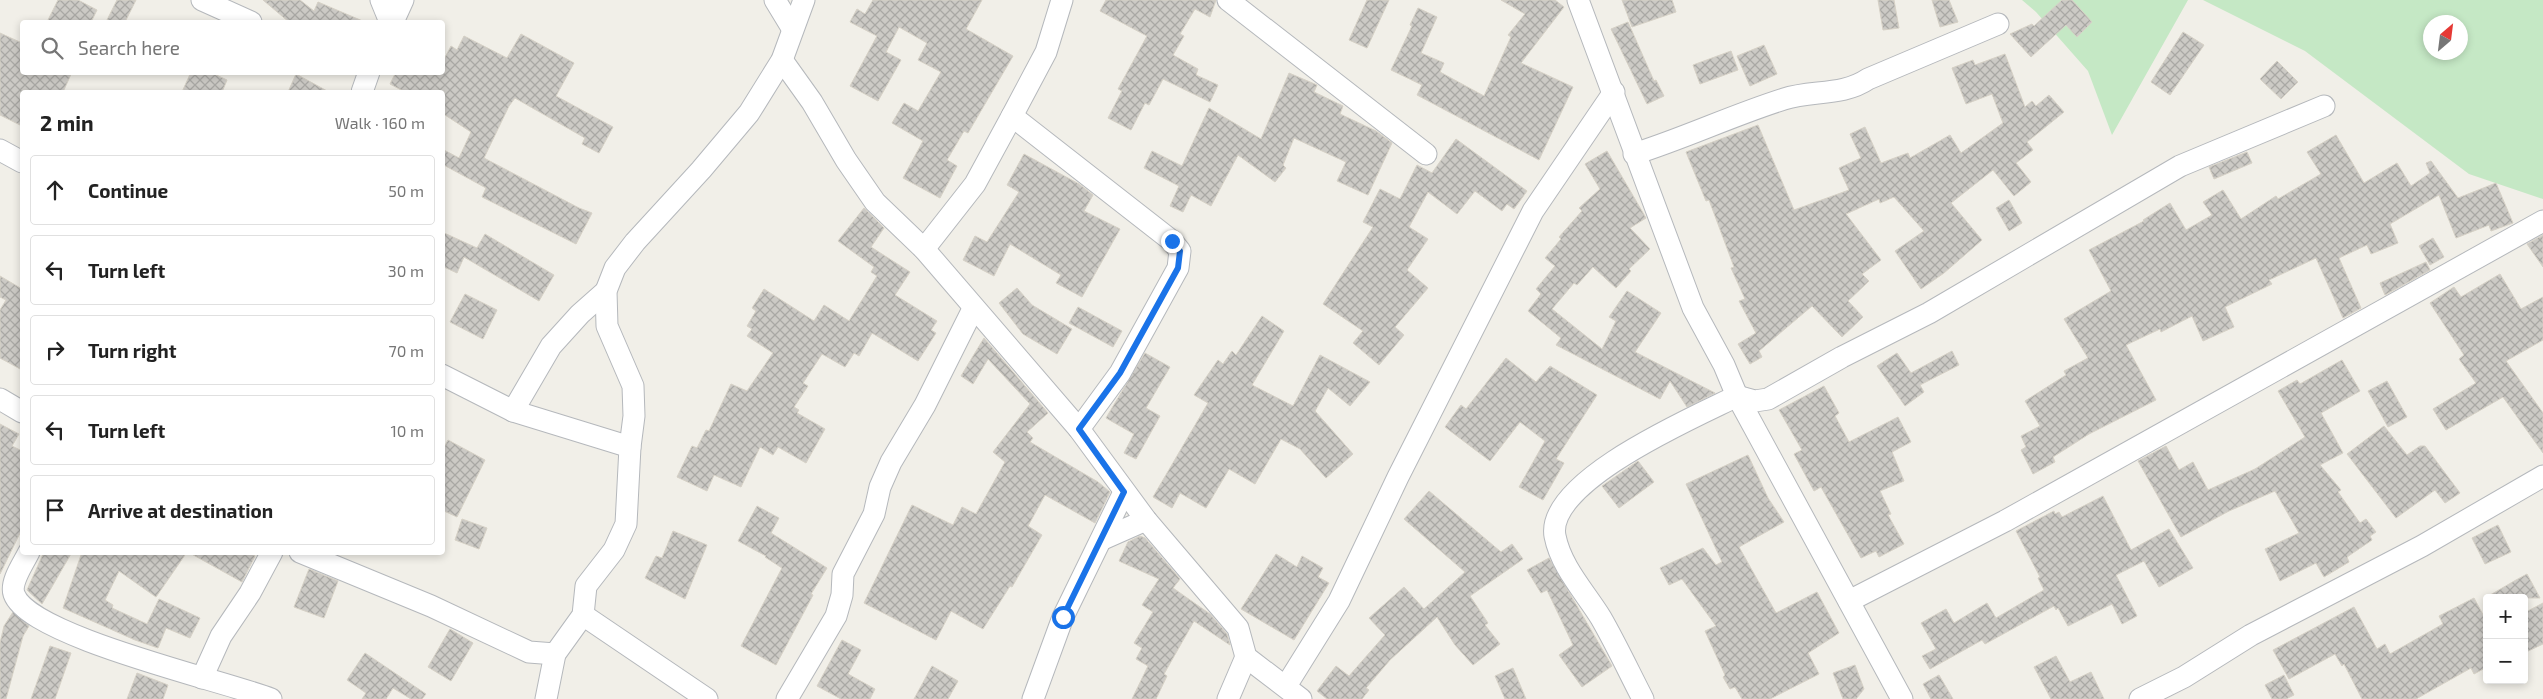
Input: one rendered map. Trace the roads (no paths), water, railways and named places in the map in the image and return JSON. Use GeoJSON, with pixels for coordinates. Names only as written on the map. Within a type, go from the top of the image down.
{"type":"FeatureCollection","features":[{"type":"Feature","properties":{"kind":"street"},"geometry":{"type":"LineString","coordinates":[[202,0],[247,20]]}},
{"type":"Feature","properties":{"kind":"street"},"geometry":{"type":"LineString","coordinates":[[381,0],[390,20]]}},
{"type":"Feature","properties":{"kind":"street"},"geometry":{"type":"LineString","coordinates":[[392,20],[404,0]]}},
{"type":"Feature","properties":{"kind":"street"},"geometry":{"type":"LineString","coordinates":[[774,0],[792,28]]}},
{"type":"Feature","properties":{"kind":"street"},"geometry":{"type":"LineString","coordinates":[[513,411],[551,346],[580,314],[606,291],[616,268],[635,242],[701,170],[749,113],[782,60],[792,28],[804,0]]}},
{"type":"Feature","properties":{"kind":"street"},"geometry":{"type":"LineString","coordinates":[[924,249],[975,184],[1046,52],[1062,0]]}},
{"type":"Feature","properties":{"kind":"street"},"geometry":{"type":"LineString","coordinates":[[1228,0],[1426,154]]}},
{"type":"Feature","properties":{"kind":"street"},"geometry":{"type":"LineString","coordinates":[[1578,0],[1614,92],[1634,154],[1692,308],[1724,365],[1737,396],[1902,699]]}},
{"type":"Feature","properties":{"kind":"street"},"geometry":{"type":"LineString","coordinates":[[1634,154],[1682,139],[1786,98],[1840,91],[1858,86],[1868,78],[1998,24]]}},
{"type":"Feature","properties":{"kind":"street"},"geometry":{"type":"LineString","coordinates":[[782,60],[812,102],[846,160],[875,202],[924,249],[973,309],[1079,429],[1146,520],[1238,628],[1246,657],[1293,692],[1398,477],[1533,211],[1614,92]]}},
{"type":"Feature","properties":{"kind":"street"},"geometry":{"type":"LineString","coordinates":[[1643,699],[1601,619],[1561,557],[1554,534],[1559,517],[1569,498],[1582,484],[1634,448],[1737,396],[1755,401],[1768,399],[1842,357],[1929,314],[2180,166],[2324,106]]}},
{"type":"Feature","properties":{"kind":"street"},"geometry":{"type":"LineString","coordinates":[[1012,116],[1172,241],[1180,251],[1178,268],[1120,373],[1079,429]]}},
{"type":"Feature","properties":{"kind":"street"},"geometry":{"type":"LineString","coordinates":[[0,150],[20,161]]}},
{"type":"Feature","properties":{"kind":"street"},"geometry":{"type":"LineString","coordinates":[[1849,601],[2005,521],[2543,221]]}},
{"type":"Feature","properties":{"kind":"street"},"geometry":{"type":"LineString","coordinates":[[548,689],[555,654],[583,615],[586,586],[614,550],[626,524],[630,447],[634,416],[633,386],[607,326],[606,291]]}},
{"type":"Feature","properties":{"kind":"street"},"geometry":{"type":"LineString","coordinates":[[787,699],[836,616],[842,595],[843,574],[874,514],[880,487],[891,462],[925,405],[973,309]]}},
{"type":"Feature","properties":{"kind":"street"},"geometry":{"type":"LineString","coordinates":[[445,377],[513,411],[630,447]]}},
{"type":"Feature","properties":{"kind":"street"},"geometry":{"type":"LineString","coordinates":[[0,399],[20,411]]}},
{"type":"Feature","properties":{"kind":"street"},"geometry":{"type":"LineString","coordinates":[[2140,699],[2184,677],[2251,635],[2422,546],[2543,476]]}},
{"type":"Feature","properties":{"kind":"street"},"geometry":{"type":"LineString","coordinates":[[1033,699],[1063,617],[1103,539],[1124,492]]}},
{"type":"Feature","properties":{"kind":"street"},"geometry":{"type":"LineString","coordinates":[[1103,539],[1146,520]]}},
{"type":"Feature","properties":{"kind":"street"},"geometry":{"type":"LineString","coordinates":[[28,555],[12,588],[15,596],[28,612],[56,627],[156,664],[271,699]]}},
{"type":"Feature","properties":{"kind":"street"},"geometry":{"type":"LineString","coordinates":[[202,678],[221,636],[250,593],[270,555]]}},
{"type":"Feature","properties":{"kind":"street"},"geometry":{"type":"LineString","coordinates":[[307,555],[431,606],[529,652],[555,654]]}},
{"type":"Feature","properties":{"kind":"street"},"geometry":{"type":"LineString","coordinates":[[583,615],[707,699]]}},
{"type":"Feature","properties":{"kind":"street"},"geometry":{"type":"LineString","coordinates":[[529,652],[548,689]]}},
{"type":"Feature","properties":{"kind":"street"},"geometry":{"type":"LineString","coordinates":[[1228,699],[1246,657]]}}]}
